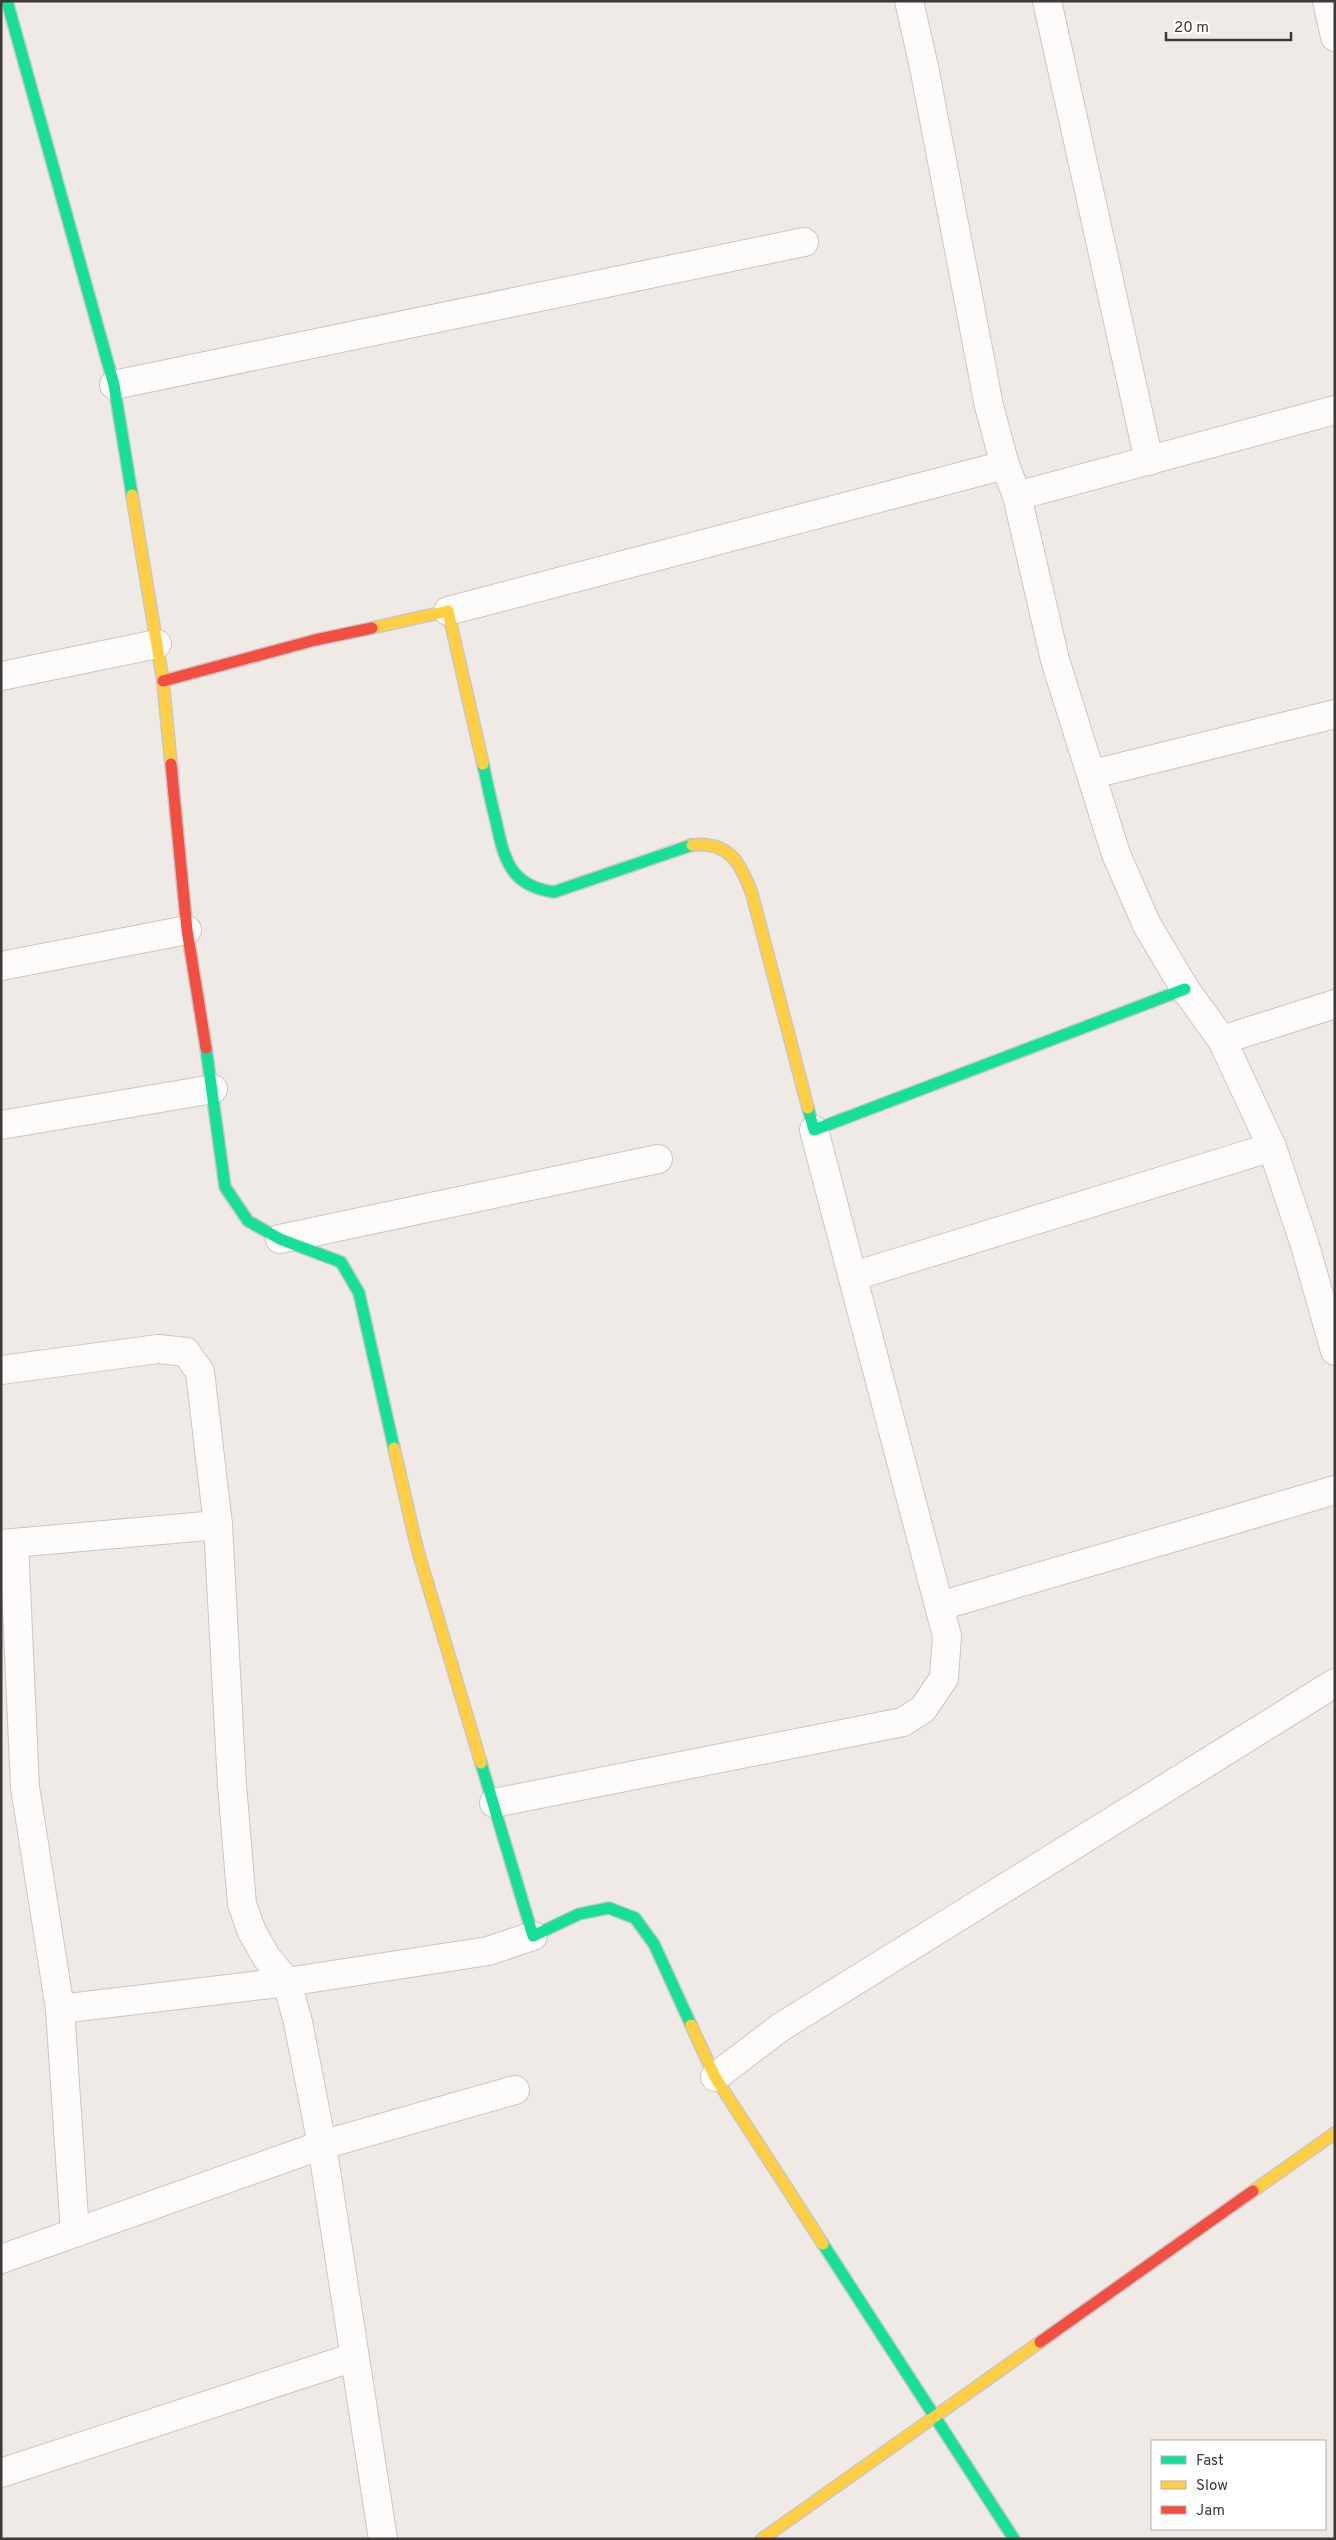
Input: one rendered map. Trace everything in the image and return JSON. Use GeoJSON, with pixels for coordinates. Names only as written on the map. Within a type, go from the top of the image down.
{"type":"FeatureCollection","features":[{"type":"Feature","properties":{"kind":"street"},"geometry":{"type":"LineString","coordinates":[[7,1],[114,385],[163,681],[187,930],[213,1089],[225,1188],[248,1221],[280,1239],[341,1262],[360,1293],[417,1548],[533,1936]]}},
{"type":"Feature","properties":{"kind":"street"},"geometry":{"type":"LineString","coordinates":[[909,1],[924,67],[989,406],[1005,466],[1017,496],[1055,660],[1120,863],[1147,925],[1186,989],[1222,1040],[1272,1146],[1304,1242],[1335,1351]]}},
{"type":"Feature","properties":{"kind":"street"},"geometry":{"type":"LineString","coordinates":[[1047,1],[1149,461]]}},
{"type":"Feature","properties":{"kind":"street"},"geometry":{"type":"LineString","coordinates":[[1327,1],[1335,37]]}},
{"type":"Feature","properties":{"kind":"street"},"geometry":{"type":"LineString","coordinates":[[114,385],[804,242]]}},
{"type":"Feature","properties":{"kind":"street"},"geometry":{"type":"LineString","coordinates":[[1017,496],[1335,410]]}},
{"type":"Feature","properties":{"kind":"street"},"geometry":{"type":"LineString","coordinates":[[163,681],[315,640],[448,611],[1005,466]]}},
{"type":"Feature","properties":{"kind":"street"},"geometry":{"type":"LineString","coordinates":[[448,611],[504,857],[517,877],[536,890],[554,892],[694,844],[720,847],[742,866],[752,894],[854,1276],[947,1636],[944,1678],[923,1709],[903,1722],[494,1803]]}},
{"type":"Feature","properties":{"kind":"street"},"geometry":{"type":"LineString","coordinates":[[1,676],[157,644]]}},
{"type":"Feature","properties":{"kind":"street"},"geometry":{"type":"LineString","coordinates":[[1093,774],[1335,714]]}},
{"type":"Feature","properties":{"kind":"street"},"geometry":{"type":"LineString","coordinates":[[1,966],[187,930]]}},
{"type":"Feature","properties":{"kind":"street"},"geometry":{"type":"LineString","coordinates":[[814,1130],[1186,989]]}},
{"type":"Feature","properties":{"kind":"street"},"geometry":{"type":"LineString","coordinates":[[1222,1040],[1335,1004]]}},
{"type":"Feature","properties":{"kind":"street"},"geometry":{"type":"LineString","coordinates":[[1,1125],[213,1089]]}},
{"type":"Feature","properties":{"kind":"street"},"geometry":{"type":"LineString","coordinates":[[854,1276],[1272,1146]]}},
{"type":"Feature","properties":{"kind":"street"},"geometry":{"type":"LineString","coordinates":[[280,1239],[658,1159]]}},
{"type":"Feature","properties":{"kind":"street"},"geometry":{"type":"LineString","coordinates":[[1,1370],[158,1349],[186,1352],[200,1372],[218,1525],[232,1785],[242,1904],[252,1932],[267,1958],[287,1982],[298,2022],[322,2145],[383,2539]]}},
{"type":"Feature","properties":{"kind":"street"},"geometry":{"type":"LineString","coordinates":[[940,1606],[1335,1490]]}},
{"type":"Feature","properties":{"kind":"street"},"geometry":{"type":"LineString","coordinates":[[75,2233],[60,2009],[25,1787],[7,1543],[218,1525]]}},
{"type":"Feature","properties":{"kind":"street"},"geometry":{"type":"LineString","coordinates":[[715,2077],[782,2027],[1335,1683]]}},
{"type":"Feature","properties":{"kind":"street"},"geometry":{"type":"LineString","coordinates":[[60,2009],[287,1982],[488,1951],[533,1936],[579,1914],[609,1908],[635,1918],[654,1944],[715,2077],[933,2417],[1014,2539]]}},
{"type":"Feature","properties":{"kind":"street"},"geometry":{"type":"LineString","coordinates":[[1,2259],[322,2145],[516,2090]]}},
{"type":"Feature","properties":{"kind":"street"},"geometry":{"type":"LineString","coordinates":[[762,2539],[1335,2132]]}},
{"type":"Feature","properties":{"kind":"street"},"geometry":{"type":"LineString","coordinates":[[1,2473],[354,2357]]}},
{"type":"Feature","properties":{"kind":"traffic: fast"},"geometry":{"type":"LineString","coordinates":[[7,1],[114,385],[132,495]]}},
{"type":"Feature","properties":{"kind":"traffic: fast"},"geometry":{"type":"LineString","coordinates":[[483,764],[506,859],[518,877],[539,889],[554,892],[692,845]]}},
{"type":"Feature","properties":{"kind":"traffic: fast"},"geometry":{"type":"LineString","coordinates":[[808,1108],[814,1130],[1185,989]]}},
{"type":"Feature","properties":{"kind":"traffic: fast"},"geometry":{"type":"LineString","coordinates":[[206,1048],[225,1187],[248,1221],[280,1239],[341,1262],[359,1293],[394,1448]]}},
{"type":"Feature","properties":{"kind":"traffic: fast"},"geometry":{"type":"LineString","coordinates":[[481,1763],[533,1936],[579,1914],[609,1908],[635,1918],[654,1944],[691,2025]]}},
{"type":"Feature","properties":{"kind":"traffic: fast"},"geometry":{"type":"LineString","coordinates":[[823,2244],[1014,2539]]}},
{"type":"Feature","properties":{"kind":"traffic: slow"},"geometry":{"type":"LineString","coordinates":[[132,495],[163,681],[171,764]]}},
{"type":"Feature","properties":{"kind":"traffic: slow"},"geometry":{"type":"LineString","coordinates":[[372,628],[448,611],[483,764]]}},
{"type":"Feature","properties":{"kind":"traffic: slow"},"geometry":{"type":"LineString","coordinates":[[692,845],[705,845],[725,851],[738,864],[748,883],[808,1108]]}},
{"type":"Feature","properties":{"kind":"traffic: slow"},"geometry":{"type":"LineString","coordinates":[[394,1448],[417,1548],[481,1763]]}},
{"type":"Feature","properties":{"kind":"traffic: slow"},"geometry":{"type":"LineString","coordinates":[[691,2025],[715,2077],[823,2244]]}},
{"type":"Feature","properties":{"kind":"traffic: slow"},"geometry":{"type":"LineString","coordinates":[[1253,2191],[1335,2133]]}},
{"type":"Feature","properties":{"kind":"traffic: slow"},"geometry":{"type":"LineString","coordinates":[[762,2539],[1040,2342]]}},
{"type":"Feature","properties":{"kind":"traffic: jam"},"geometry":{"type":"LineString","coordinates":[[163,681],[315,640],[372,628]]}},
{"type":"Feature","properties":{"kind":"traffic: jam"},"geometry":{"type":"LineString","coordinates":[[171,764],[187,930],[206,1048]]}},
{"type":"Feature","properties":{"kind":"traffic: jam"},"geometry":{"type":"LineString","coordinates":[[1040,2342],[1253,2191]]}}]}
